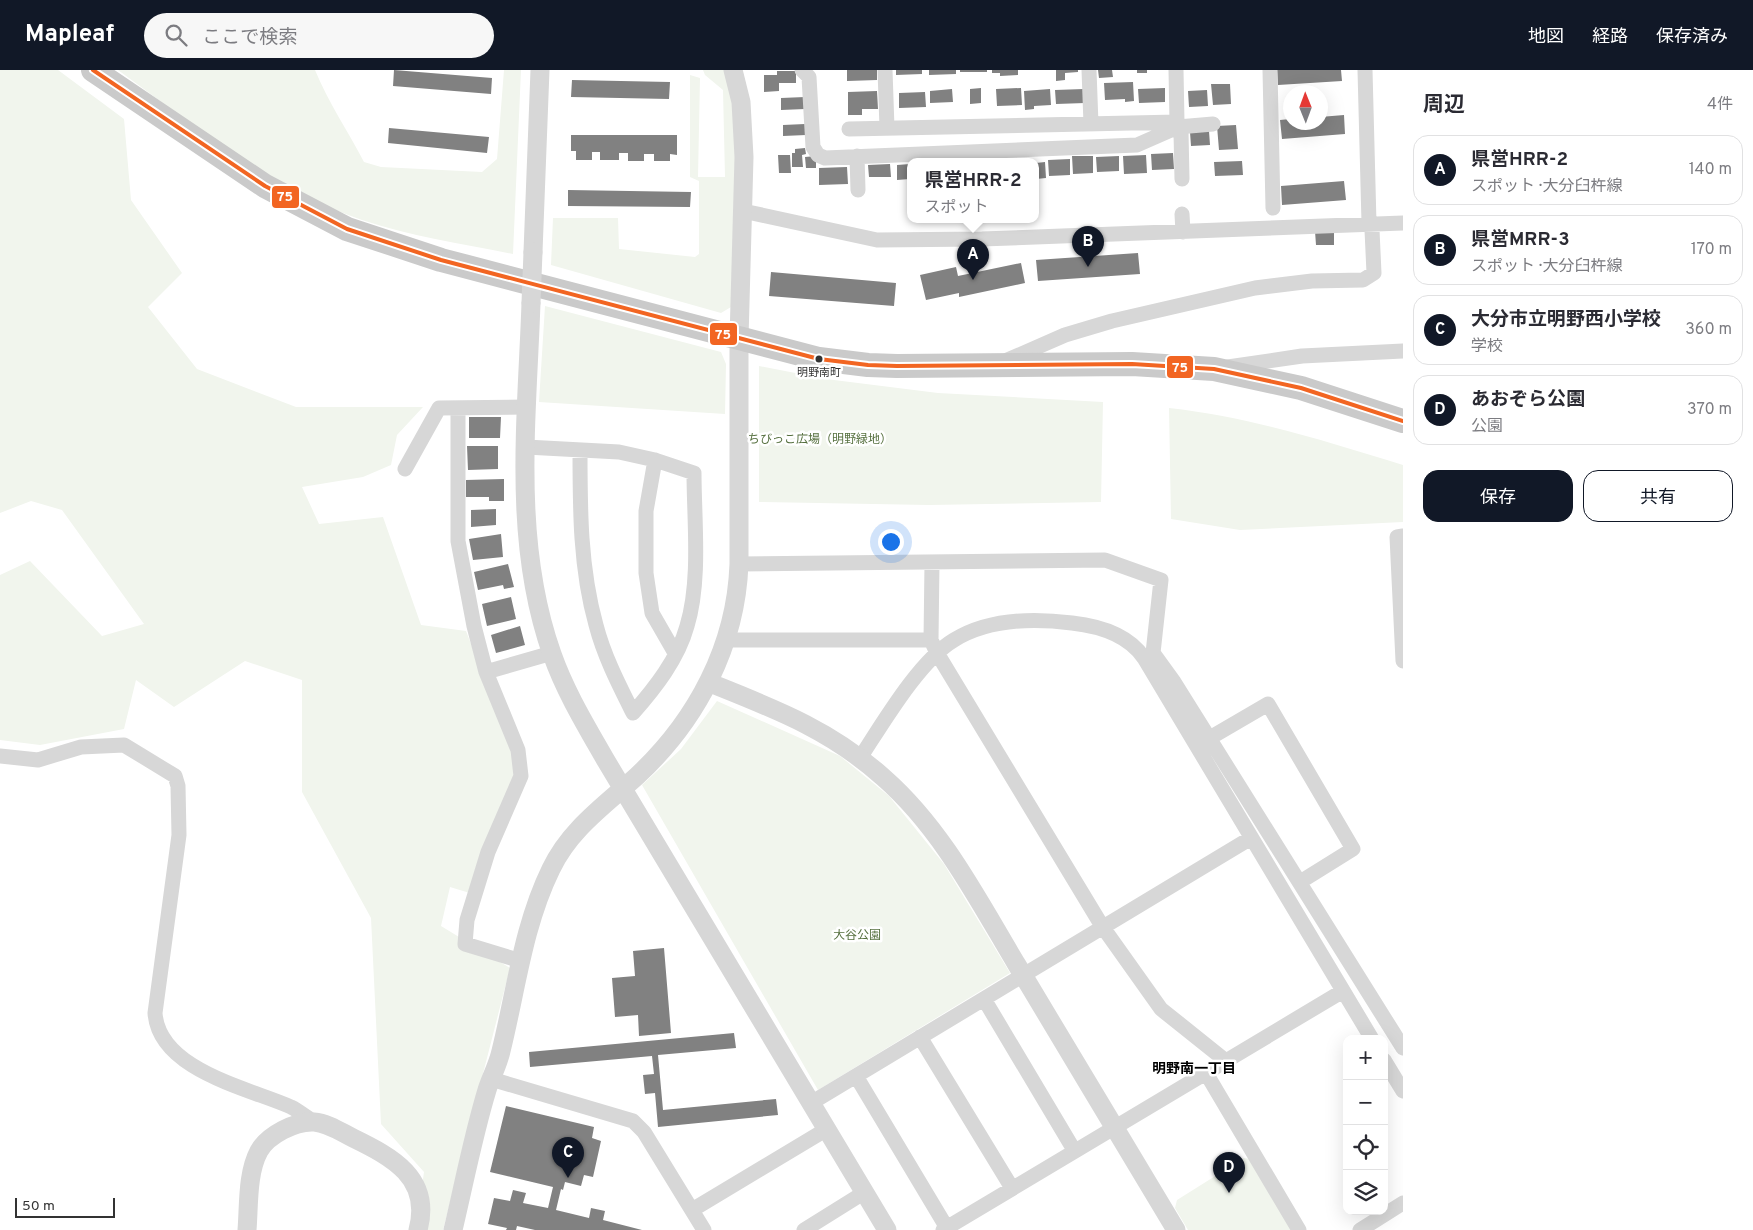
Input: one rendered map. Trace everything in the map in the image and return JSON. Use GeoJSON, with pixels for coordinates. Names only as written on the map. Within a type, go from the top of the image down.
{"type":"FeatureCollection","features":[{"type":"Feature","properties":{"kind":"main road"},"geometry":{"type":"LineString","coordinates":[[93,70],[258,181],[311,212],[347,229],[441,260],[798,355],[842,362],[897,366],[1158,365],[1214,369],[1301,388],[1403,421]]}},
{"type":"Feature","properties":{"kind":"street"},"geometry":{"type":"LineString","coordinates":[[540,70],[527,407],[525,510],[529,558],[540,611],[552,653],[576,709],[887,1230]]}},
{"type":"Feature","properties":{"kind":"street"},"geometry":{"type":"LineString","coordinates":[[453,1230],[491,1079],[500,1054],[521,961],[542,887],[561,851],[582,824],[623,788],[667,745],[710,683],[726,640],[736,595],[739,564],[739,339],[744,133],[733,70]]}},
{"type":"Feature","properties":{"kind":"street"},"geometry":{"type":"LineString","coordinates":[[802,70],[808,76],[812,147],[818,155],[825,158],[1137,145],[1178,124]]}},
{"type":"Feature","properties":{"kind":"street"},"geometry":{"type":"LineString","coordinates":[[885,70],[887,128]]}},
{"type":"Feature","properties":{"kind":"street"},"geometry":{"type":"LineString","coordinates":[[1088,70],[1091,124]]}},
{"type":"Feature","properties":{"kind":"street"},"geometry":{"type":"LineString","coordinates":[[1176,70],[1178,124],[1181,132],[1182,178]]}},
{"type":"Feature","properties":{"kind":"street"},"geometry":{"type":"LineString","coordinates":[[1270,70],[1273,208]]}},
{"type":"Feature","properties":{"kind":"street"},"geometry":{"type":"LineString","coordinates":[[989,365],[1003,362],[1065,335],[1112,321],[1255,288],[1312,281],[1363,280],[1374,273],[1370,223],[1365,70]]}},
{"type":"Feature","properties":{"kind":"street"},"geometry":{"type":"LineString","coordinates":[[849,129],[1091,124],[1212,124]]}},
{"type":"Feature","properties":{"kind":"street"},"geometry":{"type":"LineString","coordinates":[[857,156],[858,190]]}},
{"type":"Feature","properties":{"kind":"street"},"geometry":{"type":"LineString","coordinates":[[743,211],[877,240],[982,239],[1403,223]]}},
{"type":"Feature","properties":{"kind":"street"},"geometry":{"type":"LineString","coordinates":[[1182,214],[1183,232]]}},
{"type":"Feature","properties":{"kind":"street"},"geometry":{"type":"LineString","coordinates":[[1214,369],[1302,356],[1403,351]]}},
{"type":"Feature","properties":{"kind":"street"},"geometry":{"type":"LineString","coordinates":[[405,470],[439,408],[527,407]]}},
{"type":"Feature","properties":{"kind":"street"},"geometry":{"type":"LineString","coordinates":[[458,409],[458,541],[474,626],[486,672],[518,750],[521,776],[488,852],[467,920],[465,944],[521,961]]}},
{"type":"Feature","properties":{"kind":"street"},"geometry":{"type":"LineString","coordinates":[[526,447],[619,452],[655,460],[694,473],[693,593],[687,626],[656,688],[633,714],[612,671],[596,627],[586,585],[582,545],[580,450]]}},
{"type":"Feature","properties":{"kind":"street"},"geometry":{"type":"LineString","coordinates":[[655,460],[646,511],[646,573],[652,613],[675,653]]}},
{"type":"Feature","properties":{"kind":"street"},"geometry":{"type":"LineString","coordinates":[[1403,536],[1397,537],[1403,661]]}},
{"type":"Feature","properties":{"kind":"street"},"geometry":{"type":"LineString","coordinates":[[739,564],[1105,560],[1162,580],[1148,656],[1251,838],[1370,1035]]}},
{"type":"Feature","properties":{"kind":"street"},"geometry":{"type":"LineString","coordinates":[[932,563],[934,646],[1102,926],[1161,1009],[1226,1061]]}},
{"type":"Feature","properties":{"kind":"street"},"geometry":{"type":"LineString","coordinates":[[726,640],[934,646],[953,640],[968,632],[998,623],[1047,620],[1081,624],[1108,631],[1129,642],[1148,656],[1208,739],[1403,1048]]}},
{"type":"Feature","properties":{"kind":"street"},"geometry":{"type":"LineString","coordinates":[[860,758],[934,646]]}},
{"type":"Feature","properties":{"kind":"street"},"geometry":{"type":"LineString","coordinates":[[486,672],[552,653]]}},
{"type":"Feature","properties":{"kind":"street"},"geometry":{"type":"LineString","coordinates":[[710,683],[800,720],[860,758],[903,796],[934,832],[961,873],[1176,1230]]}},
{"type":"Feature","properties":{"kind":"street"},"geometry":{"type":"LineString","coordinates":[[1208,739],[1268,704],[1353,848],[1300,882]]}},
{"type":"Feature","properties":{"kind":"street"},"geometry":{"type":"LineString","coordinates":[[0,756],[38,760],[81,747],[124,745],[175,776],[178,786],[179,835],[155,1013],[159,1032],[172,1050],[207,1074],[293,1108],[314,1122]]}},
{"type":"Feature","properties":{"kind":"street"},"geometry":{"type":"LineString","coordinates":[[811,1103],[1251,838]]}},
{"type":"Feature","properties":{"kind":"street"},"geometry":{"type":"LineString","coordinates":[[856,1076],[945,1229],[1074,1150],[1343,992]]}},
{"type":"Feature","properties":{"kind":"street"},"geometry":{"type":"LineString","coordinates":[[984,999],[1074,1150]]}},
{"type":"Feature","properties":{"kind":"street"},"geometry":{"type":"LineString","coordinates":[[920,1038],[1012,1188]]}},
{"type":"Feature","properties":{"kind":"street"},"geometry":{"type":"LineString","coordinates":[[1388,1067],[1403,1091]]}},
{"type":"Feature","properties":{"kind":"street"},"geometry":{"type":"LineString","coordinates":[[1206,1073],[1299,1230]]}},
{"type":"Feature","properties":{"kind":"street"},"geometry":{"type":"LineString","coordinates":[[491,1079],[633,1121],[644,1132],[704,1230]]}},
{"type":"Feature","properties":{"kind":"street"},"geometry":{"type":"LineString","coordinates":[[246,1230],[252,1170],[259,1150],[281,1132],[298,1124],[314,1122],[327,1125],[384,1153],[404,1167],[414,1182],[419,1201],[420,1222],[418,1230]]}},
{"type":"Feature","properties":{"kind":"street"},"geometry":{"type":"LineString","coordinates":[[692,1210],[827,1129]]}},
{"type":"Feature","properties":{"kind":"street"},"geometry":{"type":"LineString","coordinates":[[804,1230],[864,1192]]}},
{"type":"Feature","properties":{"kind":"street"},"geometry":{"type":"LineString","coordinates":[[1360,1230],[1403,1203]]}},
{"type":"Feature","properties":{"kind":"green space"},"geometry":{"type":"Polygon","coordinates":[[[0,70],[58,70],[124,119],[131,200],[182,273],[148,307],[197,369],[296,407],[423,407],[397,435],[391,465],[363,477],[302,487],[319,524],[383,517],[421,625],[466,631],[506,734],[518,775],[473,894],[450,887],[441,926],[510,968],[443,1230],[416,1230],[424,1172],[381,1124],[371,918],[302,792],[302,680],[245,661],[174,707],[136,680],[124,729],[40,745],[0,740],[0,575],[30,561],[102,636],[144,624],[62,510],[31,501],[0,513],[0,70]]]}},
{"type":"Feature","properties":{"kind":"green space"},"geometry":{"type":"Polygon","coordinates":[[[118,70],[315,70],[364,162],[381,167],[482,172],[497,159],[504,70],[521,70],[513,254],[399,231],[328,207],[265,174],[234,154],[118,70]]]}},
{"type":"Feature","properties":{"kind":"green space"},"geometry":{"type":"Polygon","coordinates":[[[703,70],[726,70],[736,125],[731,307],[721,313],[551,265],[553,218],[618,218],[619,249],[695,257],[699,254],[699,181],[690,177],[690,75],[700,78],[698,177],[725,177],[723,90],[705,75],[703,70]]]}},
{"type":"Feature","properties":{"kind":"green space"},"geometry":{"type":"Polygon","coordinates":[[[545,306],[721,352],[726,364],[725,414],[539,402],[545,306]]]}},
{"type":"Feature","properties":{"kind":"green space","name":"ちびっこ広場（明野緑地）"},"geometry":{"type":"Polygon","coordinates":[[[759,366],[826,379],[938,393],[1103,402],[1101,502],[929,505],[759,502],[759,366]]]}},
{"type":"Feature","properties":{"kind":"green space"},"geometry":{"type":"Polygon","coordinates":[[[1169,408],[1229,417],[1258,424],[1403,465],[1403,522],[1240,530],[1171,519],[1169,408]]]}},
{"type":"Feature","properties":{"kind":"green space","name":"大谷公園"},"geometry":{"type":"Polygon","coordinates":[[[717,701],[840,756],[889,796],[944,864],[1010,973],[818,1090],[642,785],[681,749],[717,701]]]}},
{"type":"Feature","properties":{"kind":"green space"},"geometry":{"type":"Polygon","coordinates":[[[1244,1158],[1251,1159],[1293,1230],[1188,1230],[1175,1208],[1177,1200],[1244,1158]]]}},
{"type":"Feature","properties":{"kind":"building"},"geometry":{"type":"Polygon","coordinates":[[[394,70],[492,78],[491,94],[393,86],[394,70]]]}},
{"type":"Feature","properties":{"kind":"building"},"geometry":{"type":"Polygon","coordinates":[[[847,70],[877,70],[877,80],[847,81],[847,70]]]}},
{"type":"Feature","properties":{"kind":"building"},"geometry":{"type":"Polygon","coordinates":[[[896,70],[922,70],[922,74],[896,75],[896,70]]]}},
{"type":"Feature","properties":{"kind":"building"},"geometry":{"type":"Polygon","coordinates":[[[929,70],[956,70],[956,74],[929,75],[929,70]]]}},
{"type":"Feature","properties":{"kind":"building"},"geometry":{"type":"Polygon","coordinates":[[[960,70],[987,70],[987,72],[960,72],[960,70]]]}},
{"type":"Feature","properties":{"kind":"building"},"geometry":{"type":"Polygon","coordinates":[[[992,70],[1018,70],[1018,75],[1000,76],[1000,73],[992,73],[992,70]]]}},
{"type":"Feature","properties":{"kind":"building"},"geometry":{"type":"Polygon","coordinates":[[[1056,70],[1078,70],[1078,72],[1065,73],[1065,80],[1056,81],[1056,70]]]}},
{"type":"Feature","properties":{"kind":"building"},"geometry":{"type":"Polygon","coordinates":[[[1098,70],[1112,70],[1113,77],[1099,78],[1098,70]]]}},
{"type":"Feature","properties":{"kind":"building"},"geometry":{"type":"Polygon","coordinates":[[[1137,70],[1147,70],[1147,73],[1137,73],[1137,70]]]}},
{"type":"Feature","properties":{"kind":"building"},"geometry":{"type":"Polygon","coordinates":[[[1277,70],[1341,70],[1342,81],[1278,85],[1277,70]]]}},
{"type":"Feature","properties":{"kind":"building"},"geometry":{"type":"Polygon","coordinates":[[[777,71],[796,71],[796,83],[779,83],[779,91],[764,92],[764,75],[777,75],[777,71]]]}},
{"type":"Feature","properties":{"kind":"building"},"geometry":{"type":"Polygon","coordinates":[[[572,80],[670,82],[669,99],[571,97],[572,80]]]}},
{"type":"Feature","properties":{"kind":"building"},"geometry":{"type":"Polygon","coordinates":[[[1133,82],[1134,101],[1125,102],[1125,99],[1105,100],[1104,83],[1133,82]]]}},
{"type":"Feature","properties":{"kind":"building"},"geometry":{"type":"Polygon","coordinates":[[[1211,84],[1230,84],[1231,104],[1213,105],[1211,84]]]}},
{"type":"Feature","properties":{"kind":"building"},"geometry":{"type":"Polygon","coordinates":[[[981,88],[981,103],[970,104],[970,89],[981,88]]]}},
{"type":"Feature","properties":{"kind":"building"},"geometry":{"type":"Polygon","coordinates":[[[1021,88],[1022,105],[997,106],[996,89],[1021,88]]]}},
{"type":"Feature","properties":{"kind":"building"},"geometry":{"type":"Polygon","coordinates":[[[1165,88],[1165,102],[1139,103],[1138,89],[1165,88]]]}},
{"type":"Feature","properties":{"kind":"building"},"geometry":{"type":"Polygon","coordinates":[[[952,89],[953,102],[930,103],[930,91],[952,89]]]}},
{"type":"Feature","properties":{"kind":"building"},"geometry":{"type":"Polygon","coordinates":[[[1050,89],[1051,105],[1034,106],[1034,109],[1025,110],[1024,91],[1050,89]]]}},
{"type":"Feature","properties":{"kind":"building"},"geometry":{"type":"Polygon","coordinates":[[[1084,89],[1085,103],[1056,104],[1055,90],[1084,89]]]}},
{"type":"Feature","properties":{"kind":"building"},"geometry":{"type":"Polygon","coordinates":[[[1207,90],[1208,106],[1189,107],[1188,91],[1207,90]]]}},
{"type":"Feature","properties":{"kind":"building"},"geometry":{"type":"Polygon","coordinates":[[[877,91],[878,109],[862,109],[862,115],[848,115],[848,92],[877,91]]]}},
{"type":"Feature","properties":{"kind":"building"},"geometry":{"type":"Polygon","coordinates":[[[925,92],[926,107],[899,108],[899,93],[925,92]]]}},
{"type":"Feature","properties":{"kind":"building"},"geometry":{"type":"Polygon","coordinates":[[[805,97],[805,109],[781,110],[781,98],[805,97]]]}},
{"type":"Feature","properties":{"kind":"building"},"geometry":{"type":"Polygon","coordinates":[[[1344,115],[1345,134],[1282,139],[1280,120],[1283,120],[1283,130],[1328,130],[1328,116],[1344,115]]]}},
{"type":"Feature","properties":{"kind":"building"},"geometry":{"type":"Polygon","coordinates":[[[805,124],[806,135],[783,136],[783,125],[805,124]]]}},
{"type":"Feature","properties":{"kind":"building"},"geometry":{"type":"Polygon","coordinates":[[[1236,125],[1238,149],[1219,150],[1217,126],[1236,125]]]}},
{"type":"Feature","properties":{"kind":"building"},"geometry":{"type":"Polygon","coordinates":[[[389,128],[489,137],[487,153],[388,143],[389,128]]]}},
{"type":"Feature","properties":{"kind":"building"},"geometry":{"type":"Polygon","coordinates":[[[1209,131],[1210,145],[1191,146],[1190,132],[1209,131]]]}},
{"type":"Feature","properties":{"kind":"building"},"geometry":{"type":"Polygon","coordinates":[[[571,135],[677,135],[677,155],[670,154],[670,161],[654,161],[654,154],[644,154],[644,161],[628,161],[628,153],[619,153],[619,160],[600,160],[600,152],[592,152],[592,160],[576,160],[576,151],[571,151],[571,135]]]}},
{"type":"Feature","properties":{"kind":"building"},"geometry":{"type":"Polygon","coordinates":[[[805,148],[806,154],[802,155],[803,167],[792,167],[792,153],[795,153],[795,149],[805,148]]]}},
{"type":"Feature","properties":{"kind":"building"},"geometry":{"type":"Polygon","coordinates":[[[1173,153],[1174,169],[1152,170],[1151,154],[1173,153]]]}},
{"type":"Feature","properties":{"kind":"building"},"geometry":{"type":"Polygon","coordinates":[[[778,155],[790,155],[791,173],[779,173],[778,155]]]}},
{"type":"Feature","properties":{"kind":"building"},"geometry":{"type":"Polygon","coordinates":[[[1146,155],[1147,173],[1124,174],[1123,156],[1146,155]]]}},
{"type":"Feature","properties":{"kind":"building"},"geometry":{"type":"Polygon","coordinates":[[[816,156],[816,168],[806,168],[805,157],[816,156]]]}},
{"type":"Feature","properties":{"kind":"building"},"geometry":{"type":"Polygon","coordinates":[[[1072,156],[1093,156],[1093,173],[1073,174],[1072,156]]]}},
{"type":"Feature","properties":{"kind":"building"},"geometry":{"type":"Polygon","coordinates":[[[1119,156],[1119,171],[1097,172],[1096,157],[1119,156]]]}},
{"type":"Feature","properties":{"kind":"building"},"geometry":{"type":"Polygon","coordinates":[[[1070,159],[1070,175],[1049,176],[1048,160],[1070,159]]]}},
{"type":"Feature","properties":{"kind":"building"},"geometry":{"type":"Polygon","coordinates":[[[1242,161],[1243,175],[1215,176],[1214,162],[1242,161]]]}},
{"type":"Feature","properties":{"kind":"building"},"geometry":{"type":"Polygon","coordinates":[[[1045,162],[1046,178],[1039,179],[1039,163],[1045,162]]]}},
{"type":"Feature","properties":{"kind":"building"},"geometry":{"type":"Polygon","coordinates":[[[890,164],[891,177],[869,177],[868,165],[890,164]]]}},
{"type":"Feature","properties":{"kind":"building"},"geometry":{"type":"Polygon","coordinates":[[[907,164],[907,179],[897,180],[897,165],[907,164]]]}},
{"type":"Feature","properties":{"kind":"building"},"geometry":{"type":"Polygon","coordinates":[[[847,167],[848,184],[819,185],[819,168],[847,167]]]}},
{"type":"Feature","properties":{"kind":"building"},"geometry":{"type":"Polygon","coordinates":[[[1344,181],[1346,200],[1282,205],[1281,186],[1344,181]]]}},
{"type":"Feature","properties":{"kind":"building"},"geometry":{"type":"Polygon","coordinates":[[[568,190],[691,192],[690,207],[568,206],[568,190]]]}},
{"type":"Feature","properties":{"kind":"building"},"geometry":{"type":"Polygon","coordinates":[[[1334,230],[1334,245],[1316,245],[1315,231],[1334,230]]]}},
{"type":"Feature","properties":{"kind":"building"},"geometry":{"type":"Polygon","coordinates":[[[1138,253],[1140,274],[1038,281],[1036,260],[1138,253]]]}},
{"type":"Feature","properties":{"kind":"building"},"geometry":{"type":"Polygon","coordinates":[[[1021,263],[1025,283],[959,297],[959,293],[926,300],[920,275],[956,267],[958,276],[1021,263]]]}},
{"type":"Feature","properties":{"kind":"building"},"geometry":{"type":"Polygon","coordinates":[[[771,272],[896,283],[894,306],[769,296],[771,272]]]}},
{"type":"Feature","properties":{"kind":"building"},"geometry":{"type":"Polygon","coordinates":[[[469,417],[501,417],[500,438],[469,438],[469,417]]]}},
{"type":"Feature","properties":{"kind":"building"},"geometry":{"type":"Polygon","coordinates":[[[467,446],[498,446],[498,469],[468,470],[467,446]]]}},
{"type":"Feature","properties":{"kind":"building"},"geometry":{"type":"Polygon","coordinates":[[[504,479],[504,501],[489,501],[489,497],[466,497],[466,480],[504,479]]]}},
{"type":"Feature","properties":{"kind":"building"},"geometry":{"type":"Polygon","coordinates":[[[496,509],[496,525],[471,527],[471,510],[496,509]]]}},
{"type":"Feature","properties":{"kind":"building"},"geometry":{"type":"Polygon","coordinates":[[[501,534],[503,557],[473,560],[469,539],[501,534]]]}},
{"type":"Feature","properties":{"kind":"building"},"geometry":{"type":"Polygon","coordinates":[[[508,564],[514,587],[504,589],[503,585],[478,590],[474,572],[508,564]]]}},
{"type":"Feature","properties":{"kind":"building"},"geometry":{"type":"Polygon","coordinates":[[[511,597],[516,619],[487,626],[482,604],[511,597]]]}},
{"type":"Feature","properties":{"kind":"building"},"geometry":{"type":"Polygon","coordinates":[[[520,626],[525,645],[496,653],[491,635],[520,626]]]}},
{"type":"Feature","properties":{"kind":"building"},"geometry":{"type":"Polygon","coordinates":[[[664,948],[671,1033],[639,1036],[638,1015],[615,1017],[612,978],[635,976],[633,951],[664,948]]]}},
{"type":"Feature","properties":{"kind":"building"},"geometry":{"type":"Polygon","coordinates":[[[734,1033],[736,1048],[658,1055],[663,1110],[776,1099],[778,1115],[658,1127],[655,1093],[645,1094],[643,1075],[654,1074],[652,1056],[530,1067],[529,1052],[734,1033]]]}},
{"type":"Feature","properties":{"kind":"building"},"geometry":{"type":"Polygon","coordinates":[[[506,1106],[594,1127],[592,1138],[601,1141],[593,1177],[584,1175],[581,1186],[565,1182],[563,1190],[561,1189],[556,1210],[589,1218],[591,1208],[605,1211],[603,1220],[642,1230],[535,1230],[517,1226],[516,1230],[506,1230],[507,1228],[488,1224],[494,1198],[510,1201],[513,1190],[526,1193],[523,1203],[548,1208],[553,1187],[490,1172],[506,1106]]]}},
{"type":"Feature","properties":{"kind":"transit line","name":"75"},"geometry":{"type":"LineString","coordinates":[[93,70],[265,186],[347,229],[441,260],[819,359],[868,365],[897,366],[1132,364],[1214,369],[1301,388],[1403,421]]}},
{"type":"Feature","properties":{"kind":"place","name":"県営MRR-3"},"geometry":{"type":"Point","coordinates":[1088,267]}},
{"type":"Feature","properties":{"kind":"place","name":"県営HRR-2"},"geometry":{"type":"Point","coordinates":[973,280]}},
{"type":"Feature","properties":{"kind":"place","name":"明野南町"},"geometry":{"type":"Point","coordinates":[819,359]}},
{"type":"Feature","properties":{"kind":"place","name":"大分市立明野西小学校"},"geometry":{"type":"Point","coordinates":[568,1178]}},
{"type":"Feature","properties":{"kind":"place","name":"あおぞら公園"},"geometry":{"type":"Point","coordinates":[1229,1193]}},
{"type":"Feature","properties":{"kind":"district","name":"明野南一丁目"},"geometry":{"type":"Point","coordinates":[1194,1069]}}]}
